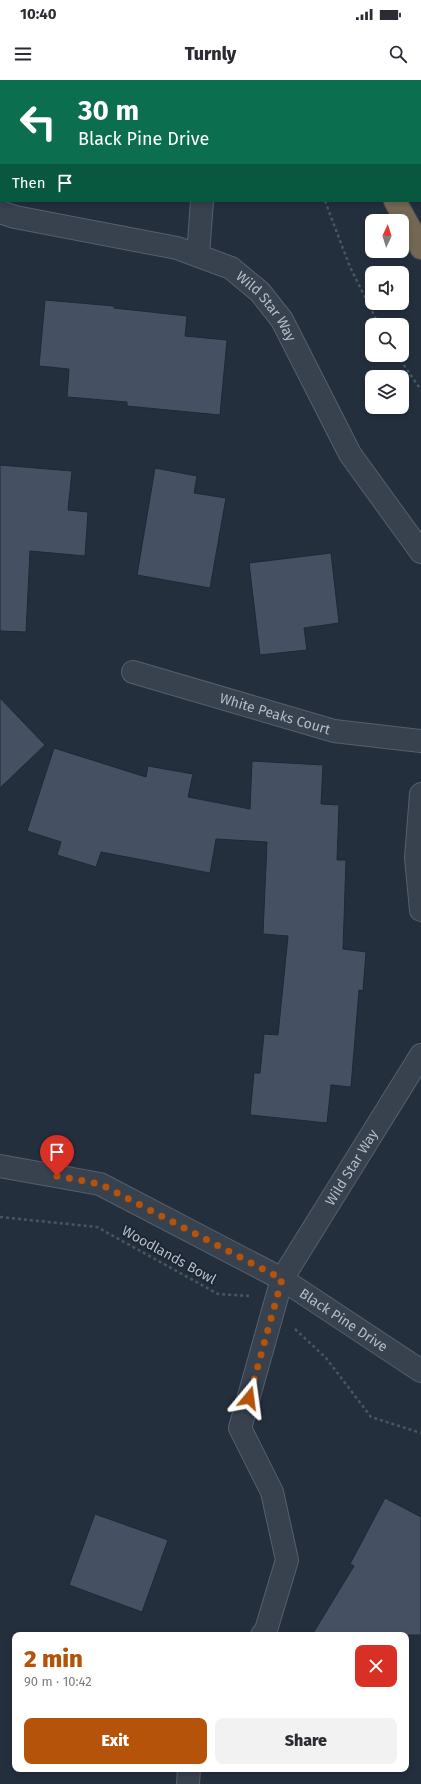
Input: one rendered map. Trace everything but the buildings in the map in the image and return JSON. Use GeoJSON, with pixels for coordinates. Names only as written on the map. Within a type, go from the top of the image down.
{"type":"FeatureCollection","features":[{"type":"Feature","properties":{"kind":"highway"},"geometry":{"type":"LineString","coordinates":[[396,202],[421,248]]}},
{"type":"Feature","properties":{"kind":"street"},"geometry":{"type":"LineString","coordinates":[[198,255],[202,202]]}},
{"type":"Feature","properties":{"kind":"street","name":"Wild Star Way"},"geometry":{"type":"LineString","coordinates":[[0,212],[15,217],[177,248],[231,268],[260,292],[282,320],[350,454],[421,552]]}},
{"type":"Feature","properties":{"kind":"street","name":"White Peaks Court"},"geometry":{"type":"LineString","coordinates":[[133,672],[334,731],[421,741]]}},
{"type":"Feature","properties":{"kind":"street"},"geometry":{"type":"LineString","coordinates":[[421,794],[416,858],[421,910]]}},
{"type":"Feature","properties":{"kind":"street","name":"Wild Star Way"},"geometry":{"type":"LineString","coordinates":[[264,1632],[288,1560],[272,1492],[240,1428],[282,1279],[421,1055]]}},
{"type":"Feature","properties":{"kind":"street","name":"Black Pine Drive"},"geometry":{"type":"LineString","coordinates":[[0,1166],[100,1184],[282,1279],[421,1371]]}},
{"type":"Feature","properties":{"kind":"street"},"geometry":{"type":"LineString","coordinates":[[188,1784],[189,1772]]}},
{"type":"Feature","properties":{"kind":"path"},"geometry":{"type":"LineString","coordinates":[[325,202],[350,267],[376,318]]}},
{"type":"Feature","properties":{"kind":"path"},"geometry":{"type":"LineString","coordinates":[[402,362],[421,390]]}},
{"type":"Feature","properties":{"kind":"path","name":"Woodlands Bowl"},"geometry":{"type":"LineString","coordinates":[[0,1217],[97,1227],[218,1294],[251,1296],[273,1309],[326,1358],[371,1417],[421,1432]]}},
{"type":"Feature","properties":{"kind":"route"},"geometry":{"type":"LineString","coordinates":[[57,1176],[100,1184],[282,1279],[249,1398]]}}]}
